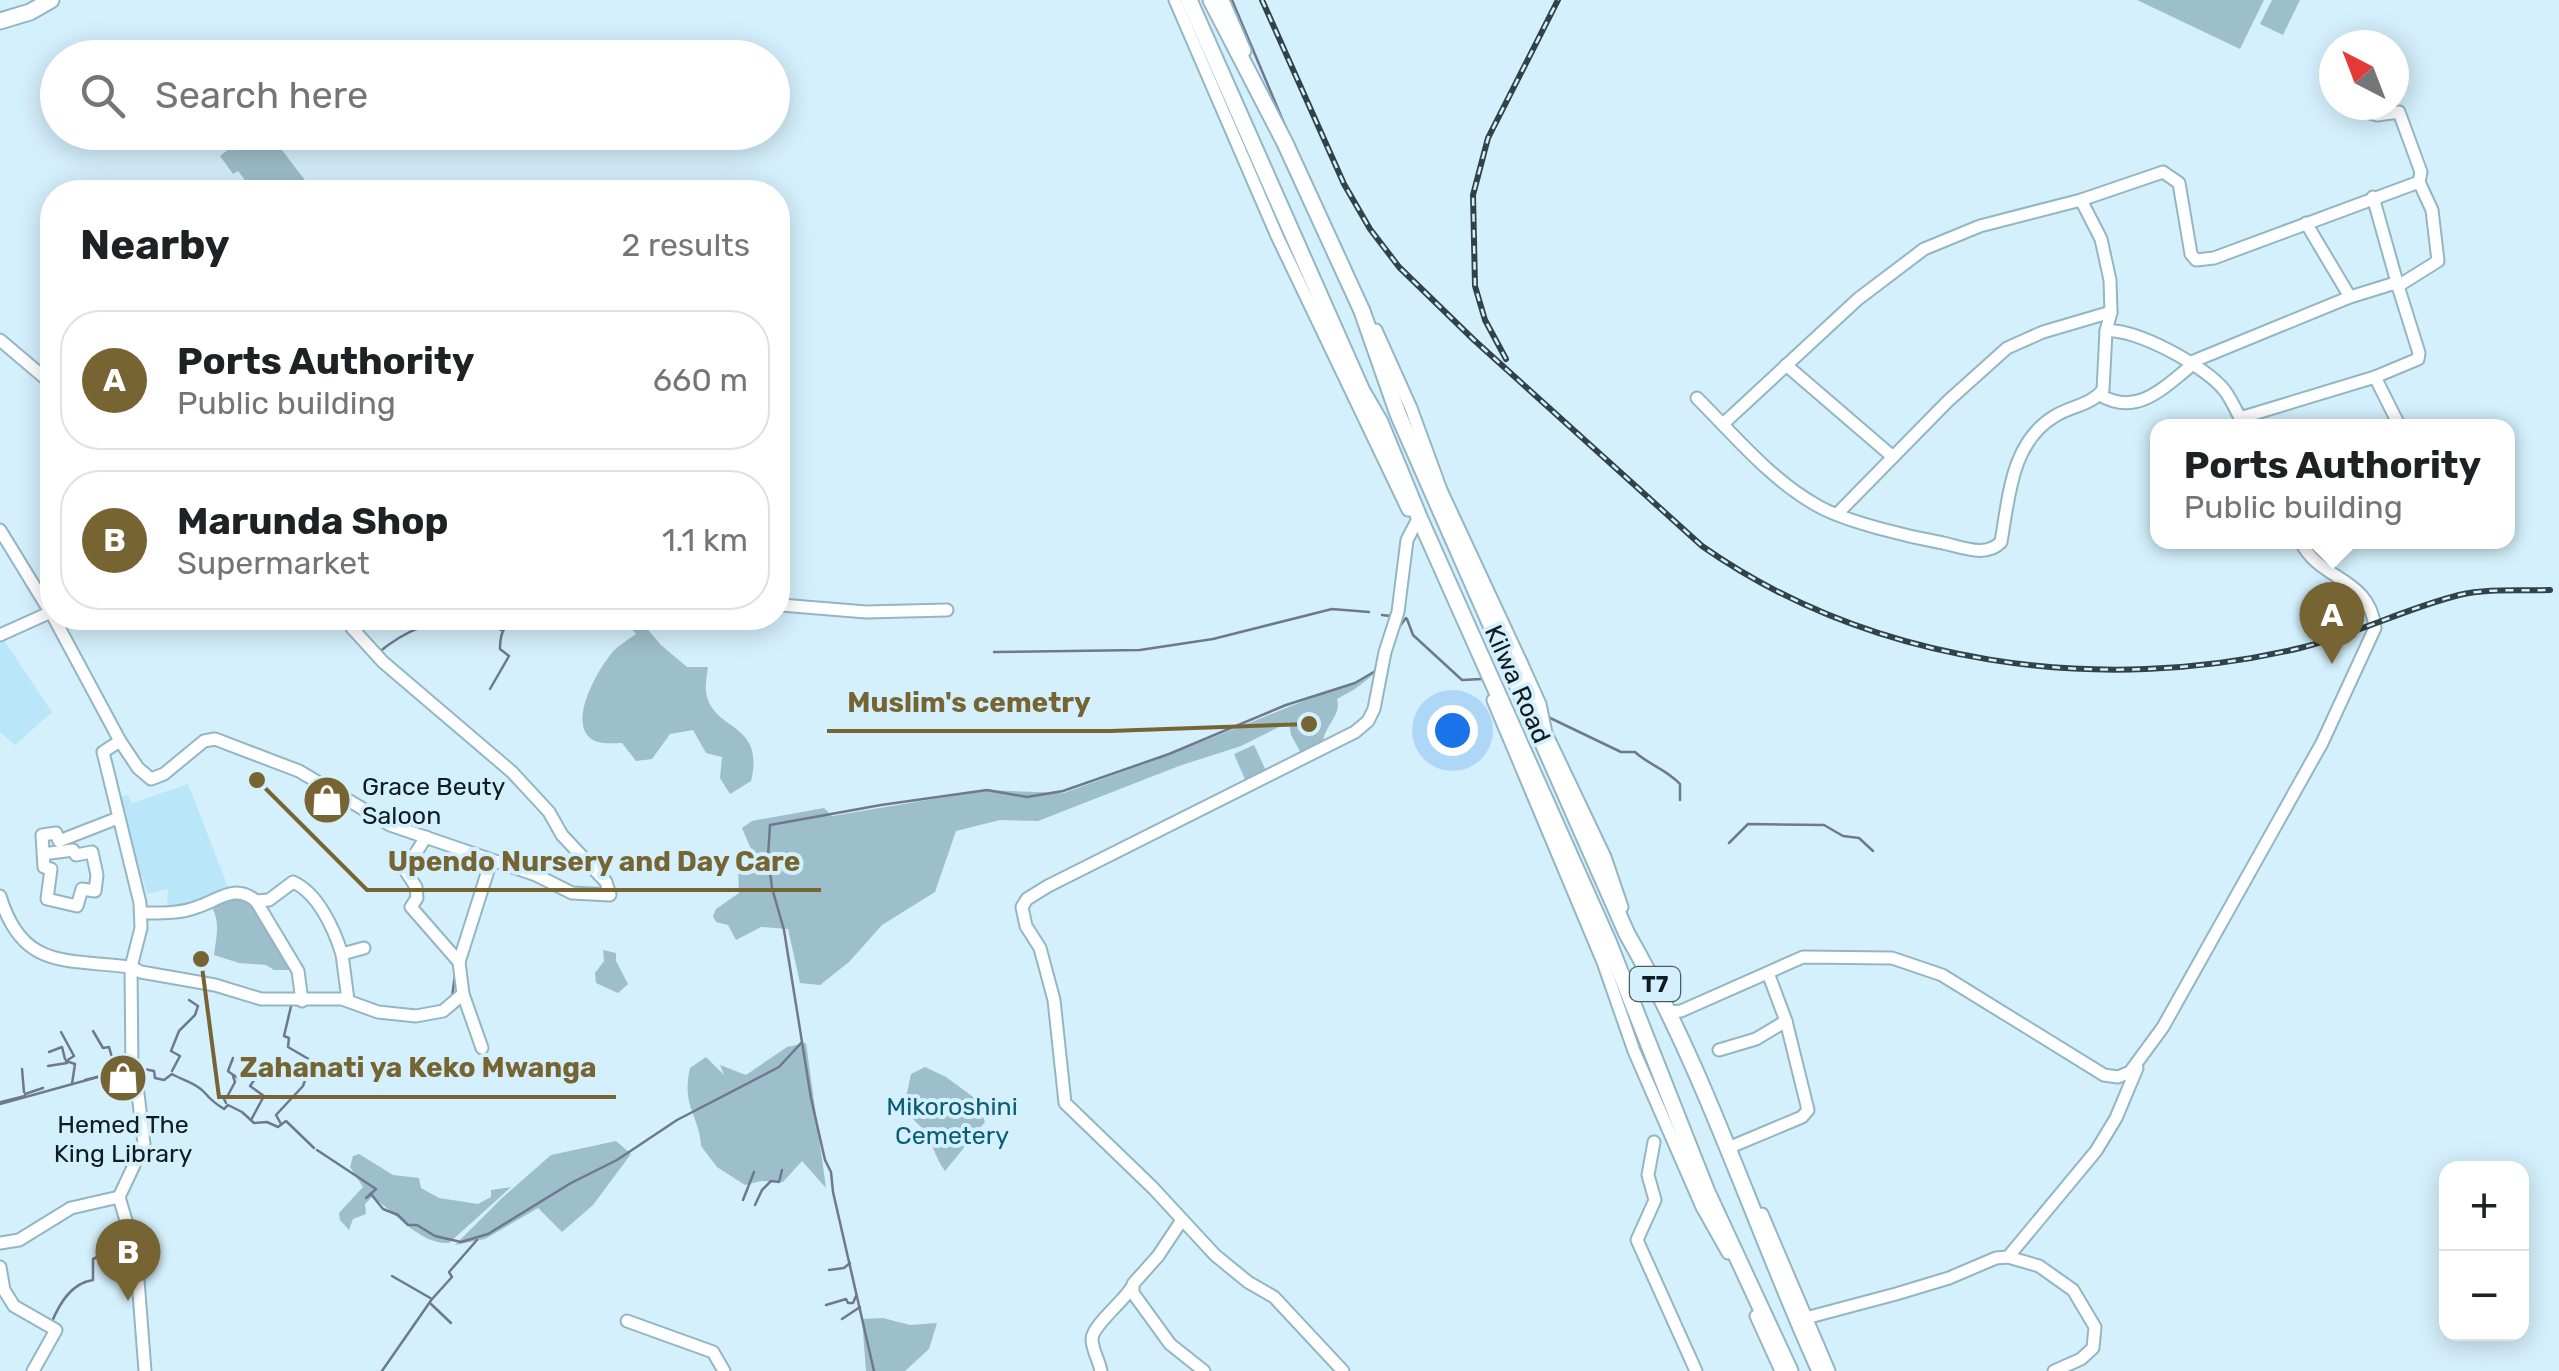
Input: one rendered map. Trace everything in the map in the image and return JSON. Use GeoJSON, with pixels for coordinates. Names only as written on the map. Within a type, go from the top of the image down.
{"type":"FeatureCollection","features":[{"type":"Feature","properties":{"kind":"highway"},"geometry":{"type":"LineString","coordinates":[[0,21],[52,0]]}},
{"type":"Feature","properties":{"kind":"highway","name":"Kilwa Road"},"geometry":{"type":"LineString","coordinates":[[1189,0],[1362,391],[1380,422],[1416,520],[1608,941],[1707,1192],[1790,1371]]}},
{"type":"Feature","properties":{"kind":"highway","name":"Kilwa Road"},"geometry":{"type":"LineString","coordinates":[[1210,0],[1285,143],[1362,310],[1398,414],[1516,665],[1627,934],[1671,1013],[1731,1147],[1820,1371]]}},
{"type":"Feature","properties":{"kind":"street"},"geometry":{"type":"LineString","coordinates":[[1175,0],[1278,236],[1416,520],[1603,962],[1634,1052],[1685,1170],[1728,1252],[1781,1371]]}},
{"type":"Feature","properties":{"kind":"street"},"geometry":{"type":"LineString","coordinates":[[1222,0],[1403,390],[1516,665]]}},
{"type":"Feature","properties":{"kind":"street"},"geometry":{"type":"LineString","coordinates":[[2398,286],[2438,261],[2432,210],[2419,182],[2421,172],[2402,120]]}},
{"type":"Feature","properties":{"kind":"street"},"geometry":{"type":"LineString","coordinates":[[1724,424],[1858,298],[1924,249],[1980,226],[2081,200],[2164,172],[2179,182],[2186,233],[2196,260],[2214,258],[2419,182]]}},
{"type":"Feature","properties":{"kind":"street"},"geometry":{"type":"LineString","coordinates":[[2251,419],[2376,377],[2413,362],[2420,354],[2374,197]]}},
{"type":"Feature","properties":{"kind":"street"},"geometry":{"type":"LineString","coordinates":[[1698,398],[1758,459],[1807,499],[1838,514],[1908,536],[1980,551],[1994,549],[2000,542],[2012,477],[2033,435],[2058,414],[2100,395],[2104,381],[2110,280],[2101,239],[2081,200]]}},
{"type":"Feature","properties":{"kind":"street"},"geometry":{"type":"LineString","coordinates":[[2306,224],[2350,297]]}},
{"type":"Feature","properties":{"kind":"street"},"geometry":{"type":"LineString","coordinates":[[2100,395],[2113,403],[2130,404],[2156,392],[2190,364],[2350,297],[2392,284],[2398,286]]}},
{"type":"Feature","properties":{"kind":"street"},"geometry":{"type":"LineString","coordinates":[[1838,514],[1948,401],[2007,348],[2043,332],[2111,312]]}},
{"type":"Feature","properties":{"kind":"street"},"geometry":{"type":"LineString","coordinates":[[2106,331],[2142,336],[2190,364],[2224,390],[2240,419]]}},
{"type":"Feature","properties":{"kind":"street"},"geometry":{"type":"LineString","coordinates":[[0,340],[40,374]]}},
{"type":"Feature","properties":{"kind":"street"},"geometry":{"type":"LineString","coordinates":[[1786,366],[1893,457]]}},
{"type":"Feature","properties":{"kind":"street"},"geometry":{"type":"LineString","coordinates":[[2376,377],[2397,419]]}},
{"type":"Feature","properties":{"kind":"street"},"geometry":{"type":"LineString","coordinates":[[1343,1371],[1274,1297],[1232,1271],[1065,1103],[1054,1000],[1040,948],[1026,926],[1022,907],[1027,899],[1048,886],[1234,795],[1355,732],[1368,721],[1398,612],[1403,562],[1416,520]]}},
{"type":"Feature","properties":{"kind":"street"},"geometry":{"type":"LineString","coordinates":[[0,530],[40,595]]}},
{"type":"Feature","properties":{"kind":"street"},"geometry":{"type":"LineString","coordinates":[[1671,1013],[1804,957],[1892,958],[1942,975],[2104,1075],[2118,1077],[2130,1072],[2182,995],[2322,743],[2375,628],[2366,598],[2304,549]]}},
{"type":"Feature","properties":{"kind":"street"},"geometry":{"type":"LineString","coordinates":[[790,606],[866,612],[947,610]]}},
{"type":"Feature","properties":{"kind":"street"},"geometry":{"type":"LineString","coordinates":[[0,635],[40,620]]}},
{"type":"Feature","properties":{"kind":"street"},"geometry":{"type":"LineString","coordinates":[[60,630],[120,741],[138,768],[151,779],[164,774],[204,741],[219,740],[299,772],[377,819],[536,876],[572,893],[610,895],[606,882],[512,772],[383,662],[354,630]]}},
{"type":"Feature","properties":{"kind":"street"},"geometry":{"type":"LineString","coordinates":[[120,741],[103,752],[141,914],[131,967],[132,1072],[136,1077],[144,1144],[118,1198],[136,1254],[144,1371]]}},
{"type":"Feature","properties":{"kind":"street"},"geometry":{"type":"LineString","coordinates":[[43,854],[92,852],[97,875],[95,891],[82,888],[77,906],[49,901],[50,869],[44,868],[43,854],[42,834],[56,833],[59,842],[118,818]]}},
{"type":"Feature","properties":{"kind":"street"},"geometry":{"type":"LineString","coordinates":[[426,837],[405,870],[416,888],[417,898],[411,907],[459,962]]}},
{"type":"Feature","properties":{"kind":"street"},"geometry":{"type":"LineString","coordinates":[[482,1048],[464,994],[459,962],[491,861]]}},
{"type":"Feature","properties":{"kind":"street"},"geometry":{"type":"LineString","coordinates":[[256,902],[269,900],[292,882],[300,886],[328,920],[342,954],[348,1000]]}},
{"type":"Feature","properties":{"kind":"street"},"geometry":{"type":"LineString","coordinates":[[141,914],[194,909],[232,892],[242,892],[256,902],[298,970],[302,1001]]}},
{"type":"Feature","properties":{"kind":"street"},"geometry":{"type":"LineString","coordinates":[[0,896],[15,935],[35,951],[57,958],[131,967],[261,999],[348,1000],[378,1012],[416,1016],[444,1010],[464,994]]}},
{"type":"Feature","properties":{"kind":"street"},"geometry":{"type":"LineString","coordinates":[[342,954],[364,948]]}},
{"type":"Feature","properties":{"kind":"street"},"geometry":{"type":"LineString","coordinates":[[1731,1147],[1807,1113],[1786,1021],[1768,973]]}},
{"type":"Feature","properties":{"kind":"street"},"geometry":{"type":"LineString","coordinates":[[1719,1050],[1756,1040],[1786,1021]]}},
{"type":"Feature","properties":{"kind":"street"},"geometry":{"type":"LineString","coordinates":[[2008,1257],[2096,1150],[2116,1118],[2143,1055]]}},
{"type":"Feature","properties":{"kind":"street"},"geometry":{"type":"LineString","coordinates":[[1654,1142],[1648,1175],[1656,1200],[1636,1240],[1696,1371]]}},
{"type":"Feature","properties":{"kind":"street"},"geometry":{"type":"LineString","coordinates":[[0,1243],[19,1240],[70,1208],[118,1198]]}},
{"type":"Feature","properties":{"kind":"street"},"geometry":{"type":"LineString","coordinates":[[1101,1371],[1092,1343],[1094,1331],[1122,1302],[1182,1220]]}},
{"type":"Feature","properties":{"kind":"street"},"geometry":{"type":"LineString","coordinates":[[1829,1371],[1801,1319],[1896,1294],[2008,1257],[2039,1266],[2073,1290],[2096,1328],[2093,1348],[2054,1371]]}},
{"type":"Feature","properties":{"kind":"street"},"geometry":{"type":"LineString","coordinates":[[0,1267],[1,1282],[14,1306],[56,1330],[33,1371]]}},
{"type":"Feature","properties":{"kind":"street"},"geometry":{"type":"LineString","coordinates":[[1132,1287],[1161,1334],[1179,1354],[1204,1371]]}},
{"type":"Feature","properties":{"kind":"street"},"geometry":{"type":"LineString","coordinates":[[627,1321],[713,1352],[724,1371]]}},
{"type":"Feature","properties":{"kind":"shaded area"},"geometry":{"type":"Polygon","coordinates":[[[3,639],[52,712],[15,745],[0,732],[3,639]]]}},
{"type":"Feature","properties":{"kind":"shaded area"},"geometry":{"type":"Polygon","coordinates":[[[188,784],[230,892],[167,911],[168,889],[147,894],[142,876],[133,878],[114,799],[128,795],[132,803],[188,784]]]}},
{"type":"Feature","properties":{"kind":"green space"},"geometry":{"type":"Polygon","coordinates":[[[2137,0],[2264,0],[2240,49],[2137,0]]]}},
{"type":"Feature","properties":{"kind":"green space"},"geometry":{"type":"Polygon","coordinates":[[[2272,0],[2300,0],[2283,35],[2260,24],[2272,0]]]}},
{"type":"Feature","properties":{"kind":"green space"},"geometry":{"type":"Polygon","coordinates":[[[282,150],[305,180],[245,180],[238,171],[233,174],[220,156],[232,151],[282,150]]]}},
{"type":"Feature","properties":{"kind":"green space"},"geometry":{"type":"Polygon","coordinates":[[[632,630],[648,630],[687,667],[708,667],[706,689],[710,705],[751,747],[751,781],[730,794],[720,778],[722,757],[706,753],[693,730],[670,734],[652,759],[636,761],[622,743],[601,743],[588,736],[583,714],[591,687],[613,651],[636,634],[632,630]]]}},
{"type":"Feature","properties":{"kind":"green space"},"geometry":{"type":"Polygon","coordinates":[[[1383,667],[1337,699],[1337,710],[1323,740],[1301,753],[1289,722],[1241,746],[1038,821],[1000,820],[956,831],[935,892],[882,925],[849,962],[820,985],[800,983],[788,929],[761,927],[736,940],[728,925],[716,922],[713,916],[716,909],[739,893],[738,868],[751,849],[742,828],[752,821],[824,808],[832,816],[987,790],[1064,793],[1355,684],[1383,667]]]}},
{"type":"Feature","properties":{"kind":"green space"},"geometry":{"type":"Polygon","coordinates":[[[1254,745],[1267,773],[1247,784],[1234,754],[1254,745]]]}},
{"type":"Feature","properties":{"kind":"green space"},"geometry":{"type":"Polygon","coordinates":[[[245,896],[301,970],[274,970],[214,955],[217,924],[211,906],[218,899],[245,896]]]}},
{"type":"Feature","properties":{"kind":"green space"},"geometry":{"type":"Polygon","coordinates":[[[603,950],[616,953],[628,984],[618,993],[596,983],[595,973],[604,961],[603,950]]]}},
{"type":"Feature","properties":{"kind":"green space"},"geometry":{"type":"Polygon","coordinates":[[[806,1043],[826,1188],[802,1161],[783,1182],[745,1185],[717,1167],[701,1146],[689,1102],[690,1068],[706,1057],[724,1075],[720,1065],[746,1075],[787,1047],[806,1043]]]}},
{"type":"Feature","properties":{"kind":"green space","name":"Mikoroshini Cemetery"},"geometry":{"type":"Polygon","coordinates":[[[925,1067],[976,1099],[985,1122],[945,1171],[926,1133],[904,1107],[911,1074],[925,1067]]]}},
{"type":"Feature","properties":{"kind":"green space"},"geometry":{"type":"Polygon","coordinates":[[[616,1141],[631,1154],[593,1205],[562,1232],[538,1208],[485,1239],[455,1245],[551,1155],[616,1141]]]}},
{"type":"Feature","properties":{"kind":"green space"},"geometry":{"type":"Polygon","coordinates":[[[359,1154],[393,1175],[419,1178],[421,1188],[439,1198],[478,1204],[491,1197],[491,1190],[511,1187],[449,1243],[417,1233],[372,1197],[365,1204],[366,1214],[353,1219],[349,1230],[339,1213],[363,1187],[350,1167],[353,1156],[359,1154]]]}},
{"type":"Feature","properties":{"kind":"green space"},"geometry":{"type":"Polygon","coordinates":[[[883,1318],[910,1325],[937,1323],[929,1349],[905,1371],[866,1371],[862,1319],[883,1318]]]}},
{"type":"Feature","properties":{"kind":"waterway"},"geometry":{"type":"LineString","coordinates":[[1232,0],[1286,128]]}},
{"type":"Feature","properties":{"kind":"waterway"},"geometry":{"type":"LineString","coordinates":[[1306,171],[1342,250]]}},
{"type":"Feature","properties":{"kind":"waterway"},"geometry":{"type":"LineString","coordinates":[[994,652],[1140,650],[1213,639],[1332,609],[1369,612]]}},
{"type":"Feature","properties":{"kind":"waterway"},"geometry":{"type":"LineString","coordinates":[[1382,615],[1390,616]]}},
{"type":"Feature","properties":{"kind":"waterway"},"geometry":{"type":"LineString","coordinates":[[1400,626],[1406,618]]}},
{"type":"Feature","properties":{"kind":"waterway"},"geometry":{"type":"LineString","coordinates":[[1407,619],[1413,635],[1462,680],[1482,679]]}},
{"type":"Feature","properties":{"kind":"waterway"},"geometry":{"type":"LineString","coordinates":[[378,653],[415,630]]}},
{"type":"Feature","properties":{"kind":"waterway"},"geometry":{"type":"LineString","coordinates":[[490,689],[509,656],[500,649],[504,630]]}},
{"type":"Feature","properties":{"kind":"waterway"},"geometry":{"type":"LineString","coordinates":[[874,1371],[811,1098],[784,930],[772,888],[770,825],[987,790],[1027,797],[1063,791],[1169,754],[1286,705],[1355,683],[1377,670]]}},
{"type":"Feature","properties":{"kind":"waterway"},"geometry":{"type":"LineString","coordinates":[[1546,716],[1621,752],[1635,752],[1680,784],[1680,800]]}},
{"type":"Feature","properties":{"kind":"waterway"},"geometry":{"type":"LineString","coordinates":[[1729,843],[1748,824],[1824,825],[1843,836],[1859,838],[1873,851]]}},
{"type":"Feature","properties":{"kind":"waterway"},"geometry":{"type":"LineString","coordinates":[[452,997],[455,975]]}},
{"type":"Feature","properties":{"kind":"waterway"},"geometry":{"type":"LineString","coordinates":[[172,1071],[180,1056],[171,1051],[179,1031],[195,1015],[198,1006],[189,1000]]}},
{"type":"Feature","properties":{"kind":"waterway"},"geometry":{"type":"LineString","coordinates":[[281,1124],[276,1115],[303,1086],[312,1061],[288,1047],[289,1038],[284,1036],[292,1002]]}},
{"type":"Feature","properties":{"kind":"waterway"},"geometry":{"type":"LineString","coordinates":[[93,1031],[103,1048],[109,1047],[115,1068]]}},
{"type":"Feature","properties":{"kind":"waterway"},"geometry":{"type":"LineString","coordinates":[[61,1032],[74,1056],[66,1061],[75,1064],[72,1084]]}},
{"type":"Feature","properties":{"kind":"waterway"},"geometry":{"type":"LineString","coordinates":[[317,1150],[376,1189],[366,1198],[371,1194],[383,1209],[398,1215],[408,1225],[461,1242],[488,1234],[617,1160],[677,1120],[779,1067],[802,1042]]}},
{"type":"Feature","properties":{"kind":"waterway"},"geometry":{"type":"LineString","coordinates":[[49,1052],[62,1047],[65,1059]]}},
{"type":"Feature","properties":{"kind":"waterway"},"geometry":{"type":"LineString","coordinates":[[228,1071],[233,1058]]}},
{"type":"Feature","properties":{"kind":"waterway"},"geometry":{"type":"LineString","coordinates":[[48,1066],[67,1063]]}},
{"type":"Feature","properties":{"kind":"waterway"},"geometry":{"type":"LineString","coordinates":[[22,1069],[24,1092]]}},
{"type":"Feature","properties":{"kind":"waterway"},"geometry":{"type":"LineString","coordinates":[[0,1104],[127,1069]]}},
{"type":"Feature","properties":{"kind":"waterway"},"geometry":{"type":"LineString","coordinates":[[139,1073],[144,1069],[154,1071],[155,1078],[164,1080],[172,1074],[197,1086],[224,1109],[228,1105],[254,1123],[267,1122],[278,1127],[286,1121],[314,1148]]}},
{"type":"Feature","properties":{"kind":"waterway"},"geometry":{"type":"LineString","coordinates":[[229,1072],[238,1078],[248,1074],[255,1079],[250,1086],[264,1096],[251,1120]]}},
{"type":"Feature","properties":{"kind":"waterway"},"geometry":{"type":"LineString","coordinates":[[85,1080],[101,1076]]}},
{"type":"Feature","properties":{"kind":"waterway"},"geometry":{"type":"LineString","coordinates":[[226,1103],[223,1097],[227,1097],[235,1082],[233,1076]]}},
{"type":"Feature","properties":{"kind":"waterway"},"geometry":{"type":"LineString","coordinates":[[25,1094],[43,1088]]}},
{"type":"Feature","properties":{"kind":"waterway"},"geometry":{"type":"LineString","coordinates":[[1,1102],[25,1096]]}},
{"type":"Feature","properties":{"kind":"waterway"},"geometry":{"type":"LineString","coordinates":[[755,1205],[771,1181],[779,1182],[782,1170]]}},
{"type":"Feature","properties":{"kind":"waterway"},"geometry":{"type":"LineString","coordinates":[[743,1200],[754,1172]]}},
{"type":"Feature","properties":{"kind":"waterway"},"geometry":{"type":"LineString","coordinates":[[433,1298],[477,1240]]}},
{"type":"Feature","properties":{"kind":"waterway"},"geometry":{"type":"LineString","coordinates":[[51,1324],[67,1296],[78,1285],[93,1280],[93,1259],[128,1243]]}},
{"type":"Feature","properties":{"kind":"waterway"},"geometry":{"type":"LineString","coordinates":[[829,1270],[850,1263]]}},
{"type":"Feature","properties":{"kind":"waterway"},"geometry":{"type":"LineString","coordinates":[[382,1371],[432,1299],[392,1276]]}},
{"type":"Feature","properties":{"kind":"waterway"},"geometry":{"type":"LineString","coordinates":[[826,1305],[846,1299],[853,1303],[856,1296]]}},
{"type":"Feature","properties":{"kind":"waterway"},"geometry":{"type":"LineString","coordinates":[[431,1304],[451,1323]]}},
{"type":"Feature","properties":{"kind":"waterway"},"geometry":{"type":"LineString","coordinates":[[842,1319],[860,1307]]}},
{"type":"Feature","properties":{"kind":"railway"},"geometry":{"type":"LineString","coordinates":[[1262,0],[1344,184],[1370,229],[1399,267],[1702,546],[1768,587],[1839,619],[1913,643],[1990,660],[2068,668],[2146,669],[2224,662],[2300,648],[2470,593],[2550,590]]}},
{"type":"Feature","properties":{"kind":"railway"},"geometry":{"type":"LineString","coordinates":[[1506,359],[1485,320],[1475,286],[1473,195],[1488,138],[1558,0]]}},
{"type":"Feature","properties":{"kind":"place","name":"Ports Authority"},"geometry":{"type":"Point","coordinates":[2332,664]}},
{"type":"Feature","properties":{"kind":"place","name":"Muslim's cemetry"},"geometry":{"type":"Point","coordinates":[1309,724]}},
{"type":"Feature","properties":{"kind":"place","name":"Upendo Nursery and Day Care"},"geometry":{"type":"Point","coordinates":[257,780]}},
{"type":"Feature","properties":{"kind":"place","name":"Grace Beuty Saloon"},"geometry":{"type":"Point","coordinates":[327,800]}},
{"type":"Feature","properties":{"kind":"place","name":"Zahanati ya Keko Mwanga"},"geometry":{"type":"Point","coordinates":[201,959]}},
{"type":"Feature","properties":{"kind":"place","name":"Hemed The King Library"},"geometry":{"type":"Point","coordinates":[123,1078]}},
{"type":"Feature","properties":{"kind":"place","name":"Marunda Shop"},"geometry":{"type":"Point","coordinates":[128,1301]}}]}
